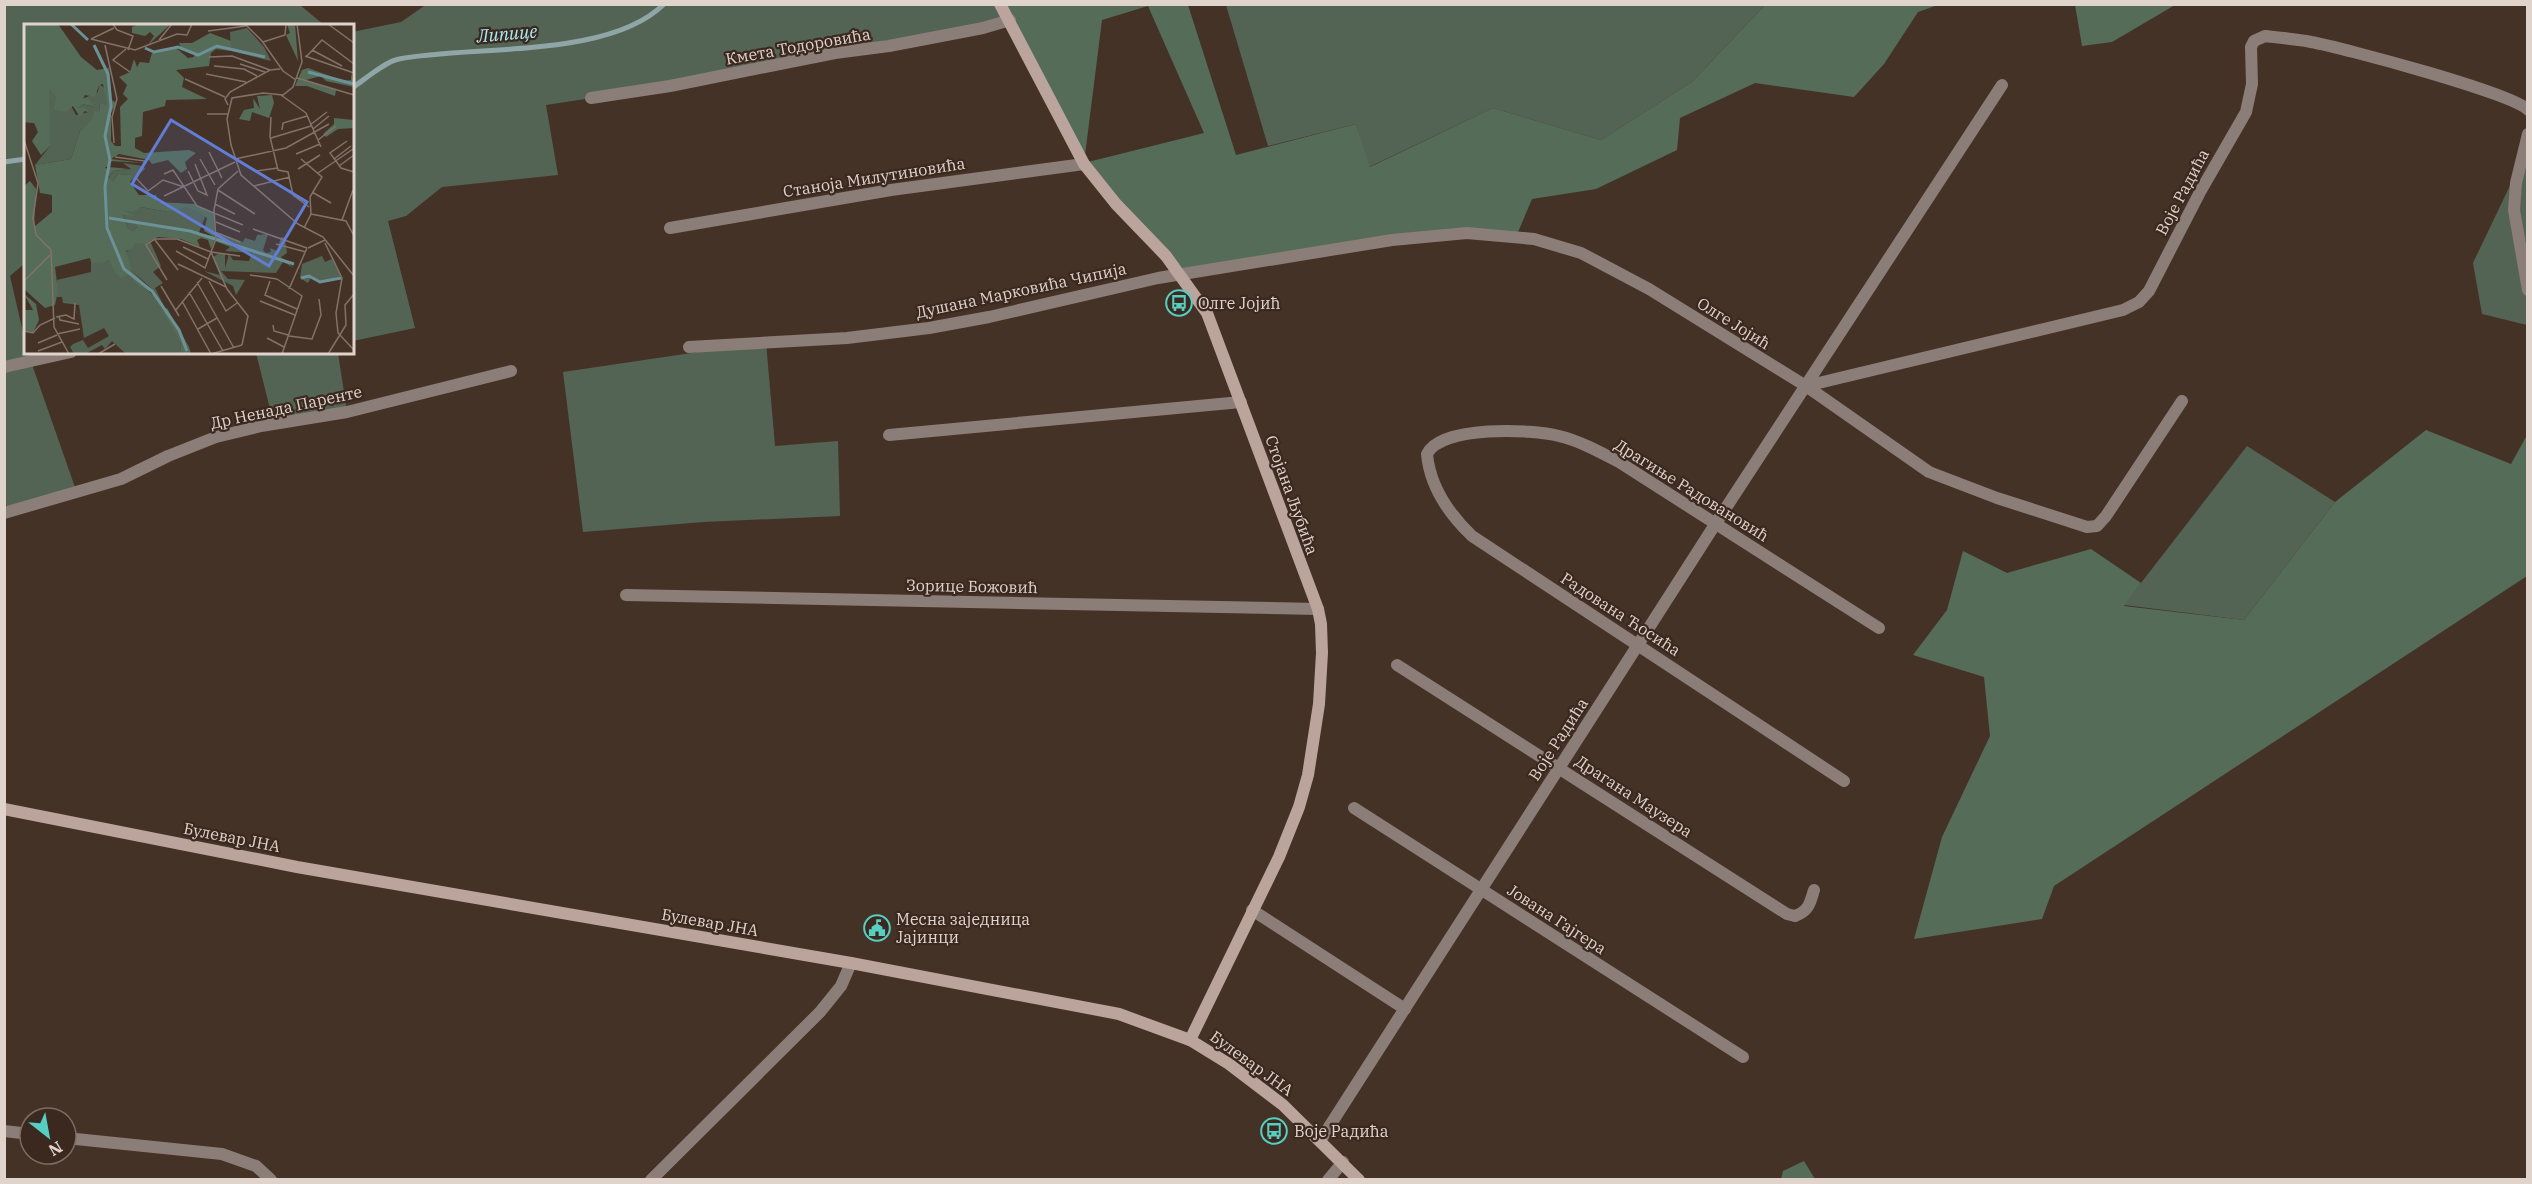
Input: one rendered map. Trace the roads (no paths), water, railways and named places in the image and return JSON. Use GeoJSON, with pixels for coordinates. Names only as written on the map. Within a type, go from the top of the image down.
{"type":"FeatureCollection","features":[{"type":"Feature","properties":{"kind":"main road","name":"Стојана Љубића"},"geometry":{"type":"LineString","coordinates":[[1000,4],[1084,164],[1116,204],[1145,232],[1180,274],[1207,313],[1318,609],[1321,624],[1322,670],[1308,775],[1291,831],[1190,1040]]}},
{"type":"Feature","properties":{"kind":"main road","name":"Булевар ЈНА"},"geometry":{"type":"LineString","coordinates":[[4,809],[297,867],[851,963],[1119,1014],[1190,1040],[1230,1064],[1266,1091],[1359,1179]]}},
{"type":"Feature","properties":{"kind":"street","name":"Кмета Тодоровића"},"geometry":{"type":"LineString","coordinates":[[591,98],[670,86],[835,53],[889,46],[983,28],[1010,20]]}},
{"type":"Feature","properties":{"kind":"street","name":"Воје Радића"},"geometry":{"type":"LineString","coordinates":[[1806,386],[2123,310],[2139,302],[2148,291],[2200,192],[2246,112],[2252,84],[2251,47],[2260,37],[2309,41],[2367,54],[2497,94],[2523,104],[2528,110]]}},
{"type":"Feature","properties":{"kind":"street","name":"Воје Радића"},"geometry":{"type":"LineString","coordinates":[[1320,1140],[1716,523],[2002,85]]}},
{"type":"Feature","properties":{"kind":"street"},"geometry":{"type":"LineString","coordinates":[[2528,134],[2516,183],[2514,210],[2528,290]]}},
{"type":"Feature","properties":{"kind":"street","name":"Станоја Милутиновића"},"geometry":{"type":"LineString","coordinates":[[670,228],[891,190],[1084,164]]}},
{"type":"Feature","properties":{"kind":"street","name":"Олге Јојић"},"geometry":{"type":"LineString","coordinates":[[1180,274],[1425,236],[1467,233],[1534,239],[1581,253],[1615,270],[1806,386],[1929,472],[1997,498],[2087,527],[2097,526],[2106,516],[2182,401]]}},
{"type":"Feature","properties":{"kind":"street","name":"Душана Марковића Чипија"},"geometry":{"type":"LineString","coordinates":[[689,347],[847,338],[929,328],[1180,274]]}},
{"type":"Feature","properties":{"kind":"street"},"geometry":{"type":"LineString","coordinates":[[4,367],[62,354]]}},
{"type":"Feature","properties":{"kind":"street","name":"Др Ненада Паренте"},"geometry":{"type":"LineString","coordinates":[[4,513],[121,479],[176,452],[216,437],[261,426],[347,412],[511,371]]}},
{"type":"Feature","properties":{"kind":"street"},"geometry":{"type":"LineString","coordinates":[[889,435],[1240,402]]}},
{"type":"Feature","properties":{"kind":"street","name":"Драгиње Радовановић"},"geometry":{"type":"LineString","coordinates":[[1436,443],[1488,432],[1514,431],[1559,436],[1619,462],[1879,628]]}},
{"type":"Feature","properties":{"kind":"street","name":"Радована Ћосића"},"geometry":{"type":"LineString","coordinates":[[1436,443],[1427,454],[1436,488],[1461,525],[1482,543],[1844,781]]}},
{"type":"Feature","properties":{"kind":"street","name":"Зорице Божовић"},"geometry":{"type":"LineString","coordinates":[[626,595],[1318,609]]}},
{"type":"Feature","properties":{"kind":"street","name":"Драгана Маузера"},"geometry":{"type":"LineString","coordinates":[[1397,665],[1786,914],[1795,916],[1805,911],[1809,907],[1814,890]]}},
{"type":"Feature","properties":{"kind":"street","name":"Јована Гајгера"},"geometry":{"type":"LineString","coordinates":[[1354,808],[1743,1057]]}},
{"type":"Feature","properties":{"kind":"street"},"geometry":{"type":"LineString","coordinates":[[1252,910],[1405,1009]]}},
{"type":"Feature","properties":{"kind":"street"},"geometry":{"type":"LineString","coordinates":[[651,1179],[820,1012],[841,986],[851,963]]}},
{"type":"Feature","properties":{"kind":"street"},"geometry":{"type":"LineString","coordinates":[[78,1139],[222,1154],[256,1166],[271,1179]]}},
{"type":"Feature","properties":{"kind":"street"},"geometry":{"type":"LineString","coordinates":[[1328,1179],[1343,1162]]}},
{"type":"Feature","properties":{"kind":"waterway","name":"Липице"},"geometry":{"type":"LineString","coordinates":[[354,87],[394,60],[575,42],[610,34],[640,22],[664,4]]}},
{"type":"Feature","properties":{"kind":"waterway","name":"Липице"},"geometry":{"type":"LineString","coordinates":[[4,162],[24,159]]}},
{"type":"Feature","properties":{"kind":"place","name":"Олге Јојић"},"geometry":{"type":"Point","coordinates":[1179,303]}},
{"type":"Feature","properties":{"kind":"place","name":"Месна заједница Јајинци"},"geometry":{"type":"Point","coordinates":[877,928]}},
{"type":"Feature","properties":{"kind":"place","name":"Воје Радића"},"geometry":{"type":"Point","coordinates":[1274,1131]}}]}
